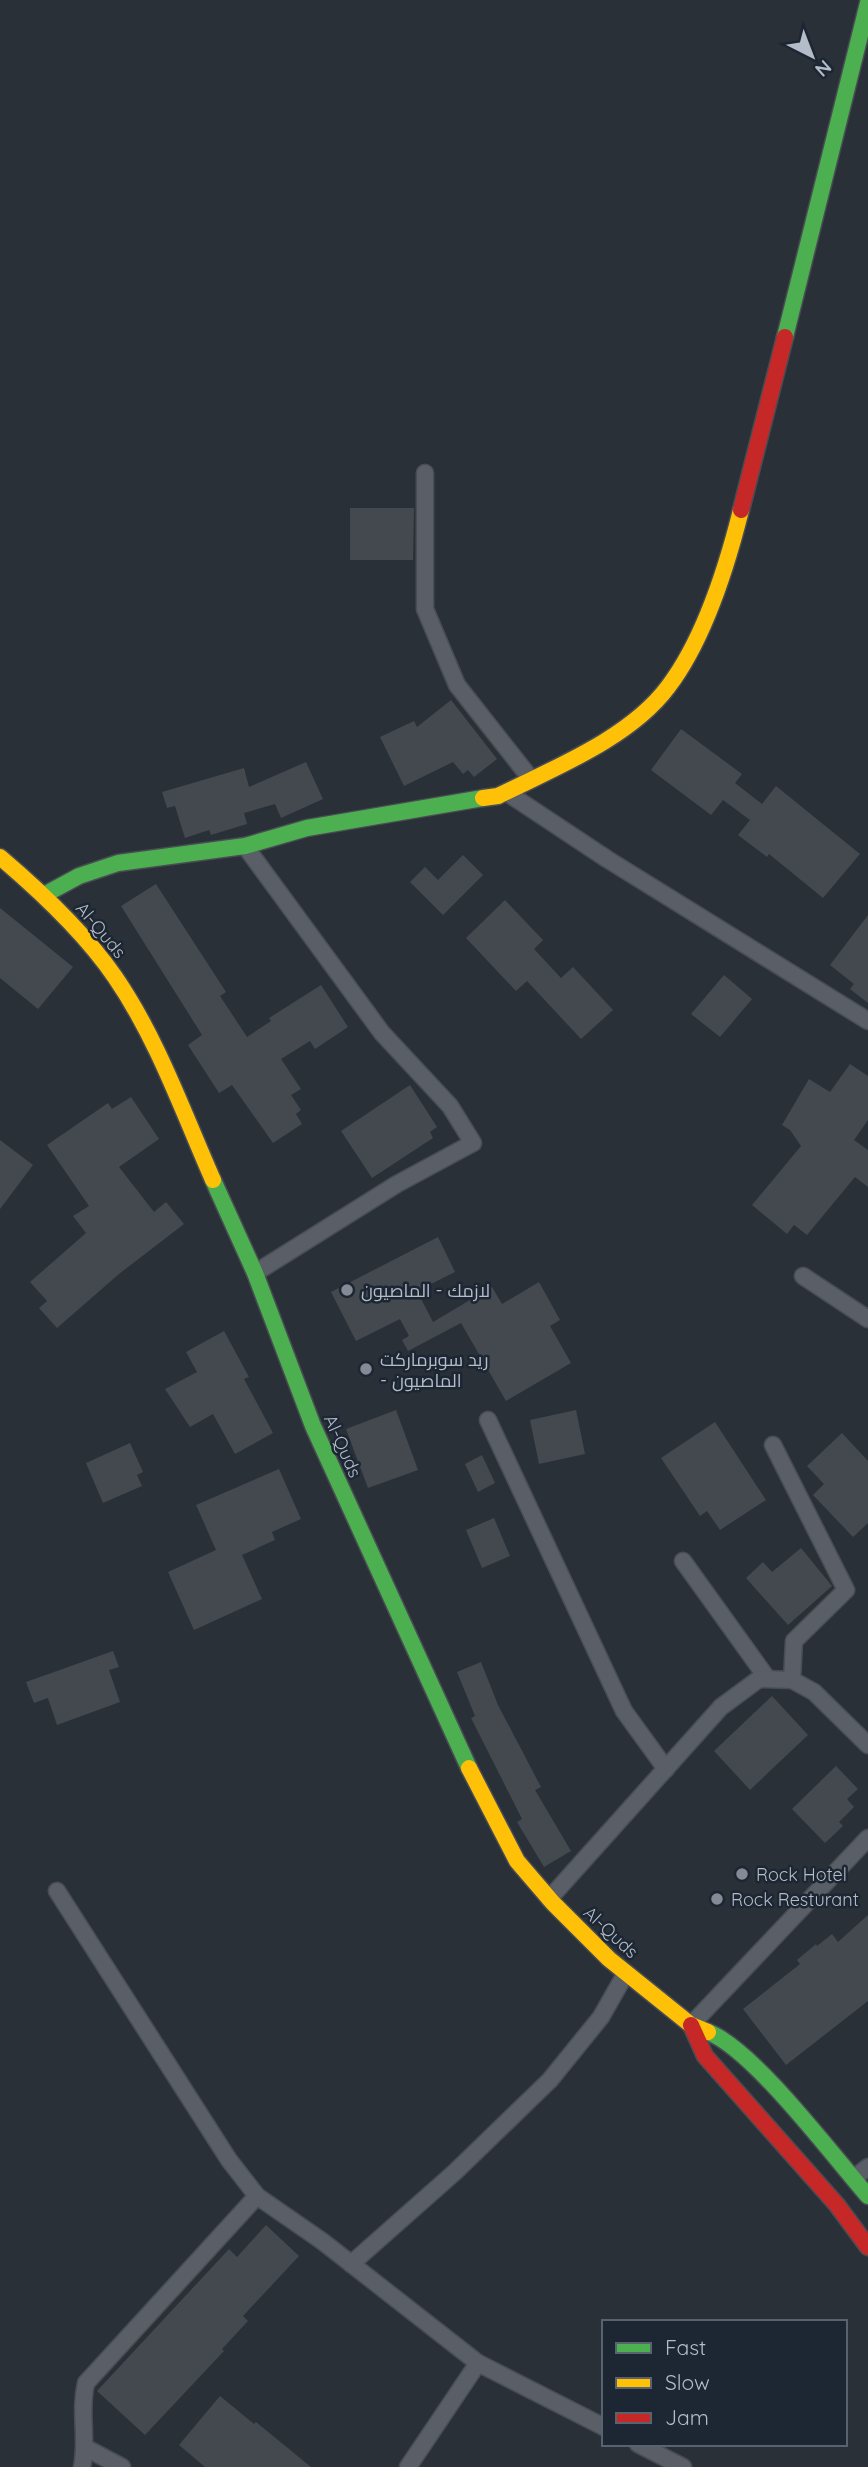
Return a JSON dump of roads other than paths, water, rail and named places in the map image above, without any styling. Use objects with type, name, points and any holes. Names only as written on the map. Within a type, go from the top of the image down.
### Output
[{"type":"street","points":[[44,895],[79,876],[118,863],[245,846],[307,828],[498,796],[583,754],[625,727],[667,689],[697,643],[739,519],[868,3]]},
{"type":"street","points":[[425,473],[425,608],[457,685],[531,779]]},
{"type":"street","points":[[506,792],[607,859],[868,1021]]},
{"type":"street","points":[[245,846],[382,1033],[450,1106],[473,1143],[397,1184],[255,1273]]},
{"type":"street","name":"Al-Quds","points":[[0,857],[44,895],[115,976],[155,1049],[255,1273],[313,1426],[489,1812],[517,1861],[549,1899],[626,1973],[691,2025],[722,2037],[777,2090],[868,2196]]},
{"type":"street","points":[[803,1276],[868,1319]]},
{"type":"street","points":[[488,1420],[624,1712],[666,1769]]},
{"type":"street","points":[[773,1445],[846,1590],[794,1641],[792,1680]]},
{"type":"street","points":[[683,1561],[767,1678]]},
{"type":"street","points":[[549,1899],[721,1707],[746,1686],[767,1678],[792,1680],[814,1692],[868,1745]]},
{"type":"street","points":[[691,2025],[868,1838]]},
{"type":"street","points":[[57,1891],[229,2160],[257,2196],[351,2263],[478,2363],[602,2426]]},
{"type":"street","points":[[351,2263],[455,2172],[550,2080],[601,2017],[626,1973]]},
{"type":"street","name":"Al-Quds","points":[[691,2025],[705,2056],[837,2205],[868,2247]]},
{"type":"street","points":[[854,2178],[868,2167]]},
{"type":"street","points":[[82,2467],[86,2448],[81,2420],[86,2383],[257,2196]]},
{"type":"street","points":[[408,2467],[478,2363]]},
{"type":"street","points":[[642,2446],[683,2467]]},
{"type":"street","points":[[86,2448],[121,2467]]},
{"type":"place","name":"لازمك - الماصيون","points":[[347,1290]]},
{"type":"place","name":"ريد سوبرماركت - الماصيون","points":[[366,1369]]},
{"type":"place","name":"Rock Hotel","points":[[742,1874]]},
{"type":"place","name":"Rock Resturant","points":[[717,1899]]}]
